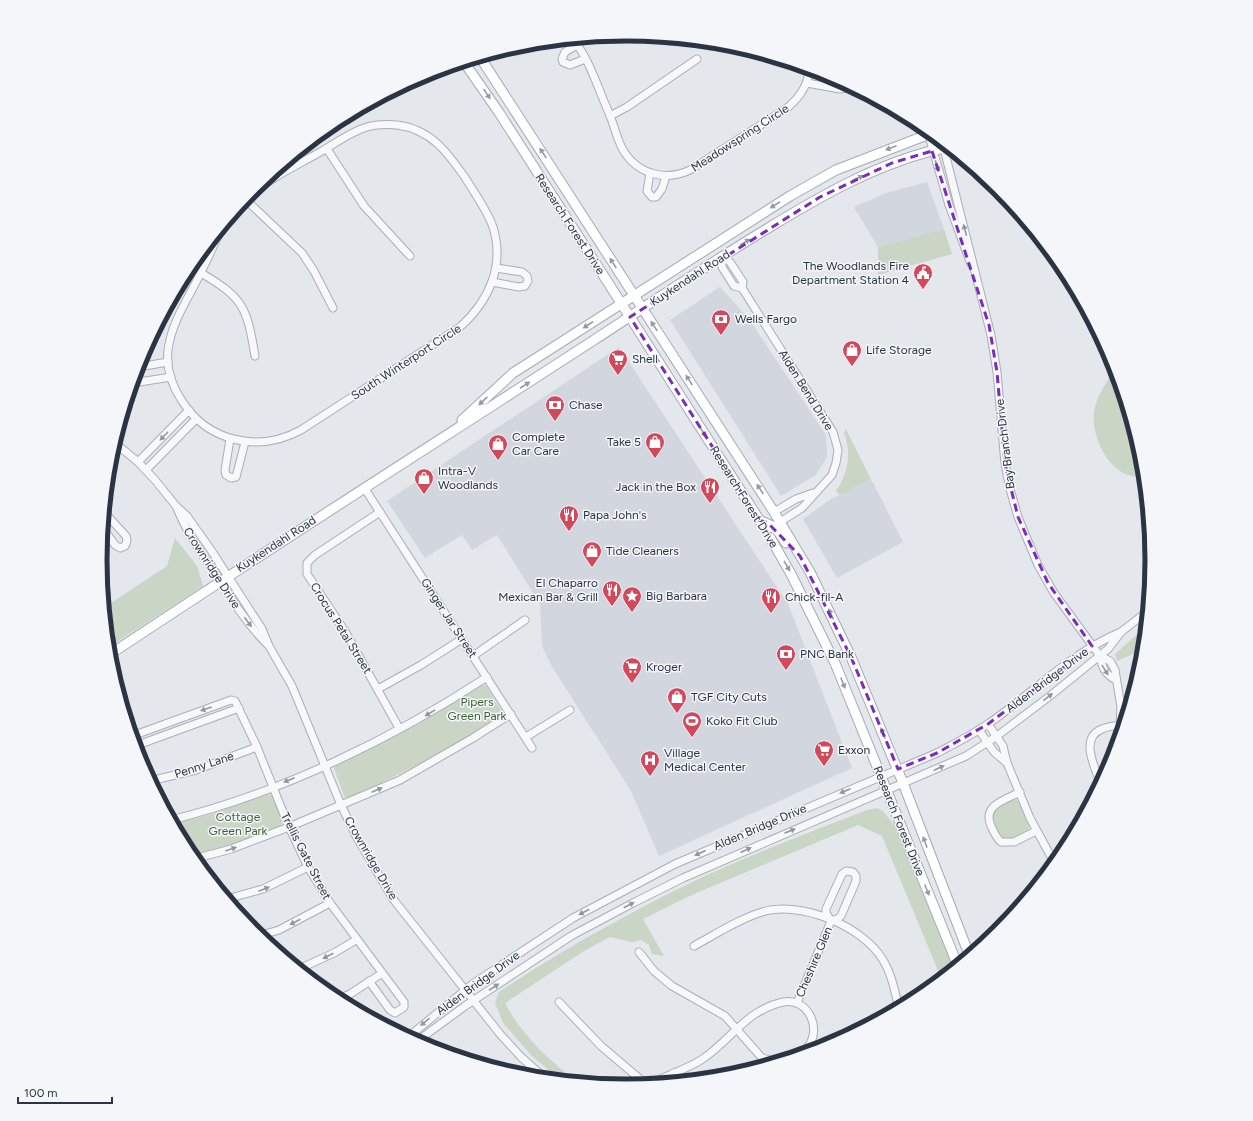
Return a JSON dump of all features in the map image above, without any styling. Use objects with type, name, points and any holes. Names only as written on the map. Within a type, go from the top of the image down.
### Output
[{"type":"main road","name":"Research Forest Drive","points":[[483,62],[774,512],[828,607],[844,640],[904,783],[968,952]]},
{"type":"main road","name":"Research Forest Drive","points":[[467,67],[500,114],[740,489],[791,574],[835,663],[956,962]]},
{"type":"main road","name":"Kuykendahl Road","points":[[445,436],[512,373],[790,196],[836,170],[923,134]]},
{"type":"main road","name":"Kuykendahl Road","points":[[115,651],[228,575],[365,489],[643,309],[722,256],[820,196],[892,163],[932,151],[941,147]]},
{"type":"main road","points":[[740,489],[750,496],[768,518],[780,522]]},
{"type":"main road","points":[[759,520],[775,527],[792,550],[800,556]]},
{"type":"street","points":[[573,44],[565,52],[562,59],[563,62],[570,65],[585,59]]},
{"type":"street","points":[[576,44],[585,59],[610,116],[619,141],[627,156],[640,169],[649,173],[647,191],[652,197],[656,197],[660,194],[666,176]]},
{"type":"street","points":[[610,116],[627,107],[697,59]]},
{"type":"street","name":"Meadowspring Circle","points":[[649,173],[666,176],[685,173],[692,169],[780,113],[793,103],[807,83],[809,75]]},
{"type":"street","points":[[807,83],[840,88]]},
{"type":"street","name":"South Winterport Circle","points":[[215,242],[201,273],[176,318],[168,350],[168,362],[171,377],[179,396],[196,419],[212,431],[230,439],[245,442],[272,441],[291,436],[301,430],[460,327],[478,308],[492,282],[496,268],[497,246],[490,219],[454,161],[434,140],[412,128],[380,124],[357,131],[272,181]]},
{"type":"street","name":"Bay Branch Drive","points":[[930,139],[932,151],[958,233],[978,281]]},
{"type":"street","points":[[327,149],[364,206],[377,222],[410,256]]},
{"type":"street","name":"Bay Branch Drive","points":[[945,150],[991,335],[997,372],[1005,464],[1018,517],[1028,544],[1063,607],[1100,656],[1102,668],[1108,676],[1116,680],[1120,694],[1121,716]]},
{"type":"street","points":[[250,203],[302,253],[314,271],[332,308]]},
{"type":"street","name":"Alden Bend Drive","points":[[722,256],[730,262],[740,277],[743,282],[742,288],[833,432],[837,443],[836,462],[832,475],[814,493],[802,508],[780,522]]},
{"type":"street","points":[[492,282],[519,287],[525,286],[528,281],[528,276],[522,272],[496,268]]},
{"type":"street","points":[[201,273],[229,290],[241,304],[249,322],[255,356]]},
{"type":"street","points":[[145,367],[168,362]]},
{"type":"street","points":[[140,382],[171,377]]},
{"type":"street","points":[[138,462],[189,410]]},
{"type":"street","points":[[146,470],[196,419]]},
{"type":"street","points":[[230,439],[225,470],[226,475],[231,478],[236,477],[239,472],[245,442]]},
{"type":"street","name":"Crownridge Drive","points":[[120,447],[146,470],[176,506],[187,516],[228,575],[262,629],[269,646],[292,686],[341,805],[367,857],[393,899],[511,1046],[539,1072]]},
{"type":"street","name":"Ginger Jar Street","points":[[365,489],[532,748]]},
{"type":"street","name":"Alden Bend Drive","points":[[774,512],[796,499],[814,493]]},
{"type":"street","name":"Crownridge Drive","points":[[176,506],[182,521],[220,581],[256,633],[269,646]]},
{"type":"street","name":"Crocus Petal Street","points":[[380,512],[315,555],[307,562],[307,574],[346,633],[399,728]]},
{"type":"street","points":[[108,535],[115,545],[120,548],[125,546],[127,541],[126,536],[109,517]]},
{"type":"street","name":"Alden Bridge Drive","points":[[413,1033],[465,990],[564,923],[640,882],[689,858],[937,753],[988,724],[1092,646],[1121,632],[1143,615]]},
{"type":"street","points":[[473,656],[525,620]]},
{"type":"street","name":"Alden Bridge Drive","points":[[422,1037],[571,936],[633,903],[680,879],[966,756],[997,736],[1100,656],[1108,649],[1121,632]]},
{"type":"street","points":[[378,689],[421,665],[462,639]]},
{"type":"street","points":[[176,819],[210,811],[325,765],[420,719],[486,677]]},
{"type":"street","points":[[138,734],[231,700],[235,701],[239,708],[141,744]]},
{"type":"street","name":"Trellis Gate Street","points":[[239,708],[257,747],[289,827],[308,867],[330,903],[356,940],[404,1002],[404,1008],[395,1013],[390,1010],[369,981]]},
{"type":"street","points":[[526,737],[570,710]]},
{"type":"street","points":[[201,857],[231,849],[289,827],[400,780],[473,738],[511,714]]},
{"type":"street","points":[[988,724],[1004,746],[1007,763],[1036,831],[1052,858]]},
{"type":"street","points":[[1098,776],[1089,749],[1089,742],[1094,734],[1100,729],[1118,727]]},
{"type":"street","points":[[979,730],[994,752],[1007,763]]},
{"type":"street","name":"Penny Lane","points":[[156,780],[196,770],[257,747]]},
{"type":"street","points":[[1020,792],[994,805],[988,814],[988,820],[997,838],[1001,842],[1014,842],[1036,831]]},
{"type":"street","points":[[232,898],[263,889],[308,867]]},
{"type":"street","points":[[851,870],[856,876],[856,881],[841,916],[831,921],[826,913],[826,909],[842,874],[851,870]]},
{"type":"street","points":[[265,934],[284,927],[330,903]]},
{"type":"street","points":[[694,946],[763,911],[790,909],[816,914],[856,932],[876,949],[888,970],[897,1003]]},
{"type":"street","name":"Cheshire Glen","points":[[797,1003],[831,921]]},
{"type":"street","points":[[303,967],[334,953],[356,940]]},
{"type":"street","points":[[640,952],[662,978],[672,986],[714,1008],[725,1016],[762,1058],[768,1060]]},
{"type":"street","points":[[347,997],[381,974]]},
{"type":"street","points":[[344,996],[350,994]]},
{"type":"street","points":[[559,1002],[601,1046],[641,1080]]},
{"type":"street","points":[[661,1079],[709,1054],[736,1028],[756,1013],[782,1002],[797,1003],[808,1012],[812,1020],[813,1036],[809,1046]]},
{"type":"street","points":[[673,1073],[675,1078]]},
{"type":"highlighted area","points":[[932,151],[989,325],[997,372],[1005,464],[1018,517],[1048,583],[1092,646],[988,724],[937,753],[898,769],[851,657],[810,572],[800,556],[768,523],[759,520],[630,317],[820,197],[892,163]]},
{"type":"shaded area","points":[[927,182],[944,229],[878,247],[854,207],[886,193]]},
{"type":"shaded area","points":[[720,287],[749,319],[826,435],[827,457],[816,475],[781,496],[670,320]]},
{"type":"shaded area","points":[[619,347],[788,604],[852,768],[659,856],[631,791],[551,665],[542,646],[540,604],[497,535],[472,550],[462,535],[425,558],[387,501]]},
{"type":"shaded area","points":[[871,479],[903,542],[837,578],[803,519],[831,499]]},
{"type":"green space","points":[[944,229],[952,254],[878,275],[878,247]]},
{"type":"green space","points":[[1112,377],[1128,426],[1139,476],[1123,473],[1114,466],[1106,457],[1096,435],[1094,412],[1098,399],[1109,378]]},
{"type":"green space","points":[[846,429],[871,479],[840,495],[836,491],[843,478],[848,463],[848,448],[844,433]]},
{"type":"green space","points":[[175,538],[197,566],[203,586],[114,644],[109,604],[167,566]]},
{"type":"green space","points":[[1142,631],[1138,652],[1117,661],[1115,654]]},
{"type":"green space","name":"Pipers Green Park","points":[[481,685],[486,686],[502,712],[500,717],[438,755],[348,799],[344,796],[334,768],[337,764],[417,725]]},
{"type":"green space","name":"Cottage Green Park","points":[[266,794],[273,796],[283,821],[279,829],[239,844],[199,855],[179,823],[212,814]]},
{"type":"green space","points":[[1013,799],[1017,800],[1026,811],[1029,830],[1012,840],[1003,840],[994,826],[993,816],[996,809]]},
{"type":"green space","points":[[878,808],[883,811],[895,826],[952,965],[940,975],[882,836],[858,825],[687,897],[643,919],[664,956],[652,954],[649,945],[641,940],[632,942],[610,937],[584,951],[505,1003],[519,1026],[536,1046],[571,1077],[555,1075],[533,1057],[503,1023],[495,1003],[499,992],[600,930],[652,902],[725,867],[867,810]]},
{"type":"place","name":"The Woodlands Fire Department Station 4","points":[[923,290]]},
{"type":"place","name":"Wells Fargo","points":[[721,336]]},
{"type":"place","name":"Life Storage","points":[[852,367]]},
{"type":"place","name":"Shell","points":[[618,376]]},
{"type":"place","name":"Chase","points":[[555,422]]},
{"type":"place","name":"Take 5","points":[[655,459]]},
{"type":"place","name":"Complete Car Care","points":[[498,461]]},
{"type":"place","name":"Intra-V Woodlands","points":[[424,495]]},
{"type":"place","name":"Jack in the Box","points":[[710,504]]},
{"type":"place","name":"Papa John's","points":[[569,532]]},
{"type":"place","name":"Tide Cleaners","points":[[592,568]]},
{"type":"place","name":"El Chaparro Mexican Bar & Grill","points":[[612,607]]},
{"type":"place","name":"Big Barbara","points":[[632,613]]},
{"type":"place","name":"Chick-fil-A","points":[[771,614]]},
{"type":"place","name":"PNC Bank","points":[[786,671]]},
{"type":"place","name":"Kroger","points":[[632,684]]},
{"type":"place","name":"TGF City Cuts","points":[[677,714]]},
{"type":"place","name":"Koko Fit Club","points":[[692,738]]},
{"type":"place","name":"Exxon","points":[[824,767]]},
{"type":"place","name":"Village Medical Center","points":[[650,777]]}]
